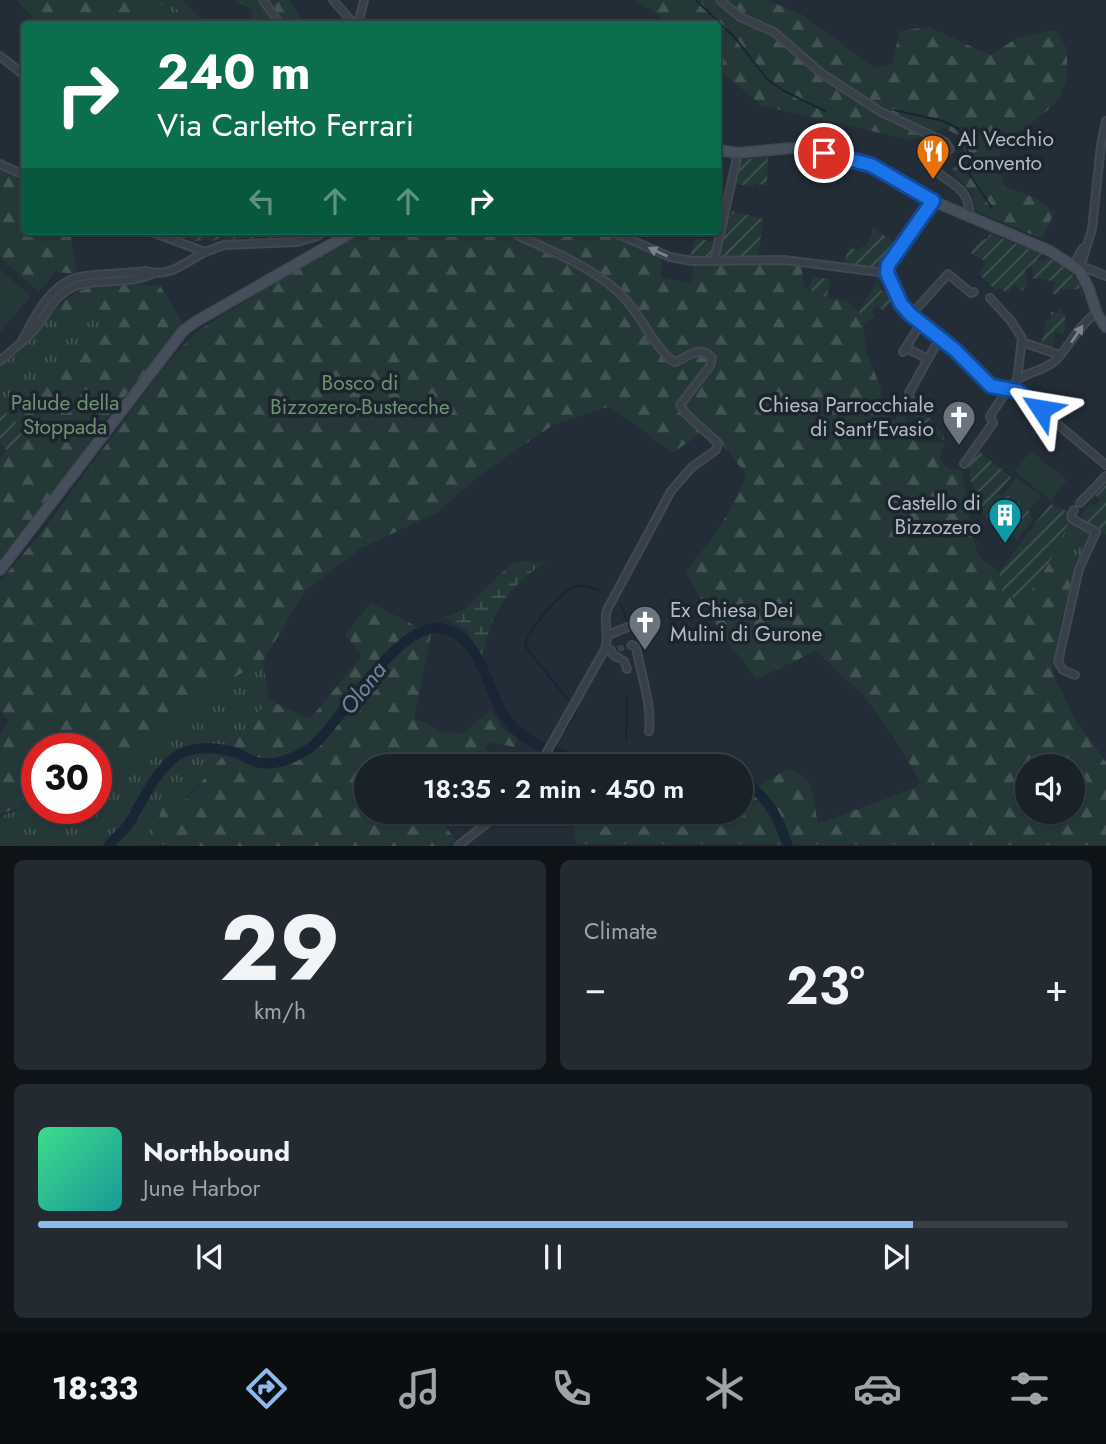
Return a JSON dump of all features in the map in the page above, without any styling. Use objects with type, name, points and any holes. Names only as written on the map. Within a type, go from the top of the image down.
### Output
[{"type":"main road","points":[[721,150],[738,153],[791,148],[852,159],[888,173],[933,201],[1050,251],[1077,269],[1089,289],[1096,313],[1106,327]]},
{"type":"main road","points":[[0,570],[183,331],[347,235]]},
{"type":"street","points":[[263,0],[278,21]]},
{"type":"street","points":[[333,0],[353,21]]},
{"type":"street","points":[[357,21],[364,0]]},
{"type":"street","points":[[720,0],[740,17],[774,32],[821,73],[881,112],[945,142],[950,149],[932,162],[932,167],[962,190],[970,218]]},
{"type":"street","points":[[0,56],[21,73]]},
{"type":"street","points":[[1106,121],[1089,238],[1077,269],[1086,268],[1106,276]]},
{"type":"street","points":[[721,230],[738,153]]},
{"type":"street","points":[[0,164],[21,174]]},
{"type":"street","points":[[933,201],[890,259],[887,273],[901,304],[962,356],[991,386],[1018,391],[1106,465]]},
{"type":"street","points":[[1096,202],[1106,206]]},
{"type":"street","points":[[160,235],[205,252]]},
{"type":"street","points":[[0,361],[33,331],[65,291],[90,283],[147,277],[179,268],[205,252],[224,245],[297,242],[319,235]]},
{"type":"street","points":[[517,235],[580,266],[623,296],[634,309],[640,323],[671,360],[675,362],[700,350],[708,352],[712,358],[710,366],[680,405],[685,414],[715,439],[718,447],[692,467],[671,491],[607,610],[605,622],[608,635],[615,654],[627,669]]},
{"type":"street","points":[[620,235],[670,257],[692,261],[784,260],[887,273]]},
{"type":"street","points":[[714,261],[720,235]]},
{"type":"street","points":[[911,315],[948,274],[971,293],[974,292]]},
{"type":"street","points":[[990,298],[1019,332],[1022,342],[1017,380]]},
{"type":"street","points":[[964,464],[993,423],[990,416],[1017,380],[1042,370],[1060,355],[1071,344],[1088,318],[1096,313]]},
{"type":"street","points":[[921,323],[905,350],[928,359]]},
{"type":"street","points":[[909,398],[908,394],[940,338]]},
{"type":"street","points":[[1022,342],[1060,355]]},
{"type":"street","points":[[1080,503],[1106,476]]},
{"type":"street","points":[[1074,510],[1072,519],[1096,532],[1079,569],[1058,662],[1063,670],[1075,675]]},
{"type":"street","points":[[608,635],[645,620],[648,622]]},
{"type":"street","points":[[632,645],[636,647],[640,674],[650,708],[649,731]]},
{"type":"street","points":[[545,754],[599,659],[615,654]]},
{"type":"street","points":[[458,845],[485,824]]},
{"type":"green space","points":[[16,0],[165,0],[149,21],[36,21]]},
{"type":"green space","points":[[167,0],[190,21],[149,21]]},
{"type":"green space","points":[[167,0],[183,0],[203,21],[190,21]]},
{"type":"green space","points":[[234,0],[289,0],[302,21],[251,21],[252,10]]},
{"type":"green space","points":[[634,0],[767,0],[801,14],[875,68],[893,64],[899,31],[929,27],[990,55],[1019,37],[1055,30],[1067,49],[1067,77],[1060,98],[1001,146],[997,164],[1005,187],[1036,198],[1054,213],[1042,239],[976,211],[972,193],[951,171],[963,160],[960,136],[944,128],[911,140],[762,106],[721,72],[721,21],[665,21]]},
{"type":"green space","points":[[768,157],[767,185],[755,184],[754,187],[736,184],[740,160]]},
{"type":"green space","points":[[0,165],[21,176],[21,235],[71,235],[77,274],[56,272],[38,292],[0,256]]},
{"type":"green space","points":[[732,211],[763,219],[758,258],[717,256],[725,233],[723,231],[727,216],[731,216]]},
{"type":"green space","points":[[874,228],[898,246],[881,268],[843,265],[849,247],[858,250],[868,242]]},
{"type":"green space","points":[[990,234],[1042,254],[1037,259],[1043,262],[1046,257],[1059,264],[1074,277],[1084,296],[1081,296],[1079,289],[1060,290],[1059,295],[1053,294],[1054,281],[1032,278],[1031,265],[1025,270],[1027,284],[1022,291],[1015,285],[1008,293],[999,288],[996,291],[979,274],[986,262],[971,253],[981,239],[987,239]]},
{"type":"green space","points":[[174,235],[292,235],[291,238],[194,241]]},
{"type":"green space","name":"Bosco di Bizzozero-Bustecche","points":[[357,235],[613,235],[661,258],[661,278],[690,283],[695,264],[801,263],[804,286],[818,296],[848,301],[863,316],[866,350],[881,389],[882,413],[894,420],[902,409],[914,442],[945,443],[940,458],[944,465],[962,470],[971,532],[979,556],[999,572],[1003,595],[1037,583],[1057,550],[1078,567],[1060,623],[1052,672],[1075,720],[1106,762],[1106,845],[576,844],[574,824],[753,824],[753,789],[788,769],[797,772],[809,783],[818,824],[914,788],[920,782],[898,743],[863,695],[816,651],[756,679],[713,621],[686,572],[728,513],[746,474],[723,445],[708,429],[672,453],[607,407],[553,425],[477,477],[437,513],[361,548],[305,591],[263,661],[212,690],[123,767],[112,771],[112,733],[21,733],[21,807],[0,814],[0,735],[8,721],[0,710],[0,581],[38,537],[161,371],[196,332],[338,243]]},
{"type":"green space","points":[[696,238],[716,242],[711,258],[690,257]]},
{"type":"green space","points":[[0,269],[31,296],[0,332]]},
{"type":"green space","points":[[880,275],[878,284],[882,291],[892,290],[896,296],[884,311],[876,305],[871,313],[874,315],[864,324],[859,311]]},
{"type":"green space","points":[[813,277],[831,279],[827,297],[818,296],[809,288]]},
{"type":"green space","name":"Palude della Stoppada","points":[[128,284],[160,286],[184,325],[104,421],[31,524],[0,558],[0,458],[25,432],[26,419],[23,410],[30,399],[58,373],[86,340],[98,332],[109,334],[111,327],[104,320],[79,309],[58,318],[53,313],[70,297],[86,288]]},
{"type":"green space","points":[[1060,306],[1066,320],[1064,335],[1055,332],[1052,349],[1041,345],[1046,320],[1050,320],[1051,312],[1059,313]]},
{"type":"green space","points":[[79,309],[104,320],[111,326],[109,334],[86,340],[58,373],[30,399],[26,433],[0,406],[0,365],[27,343],[53,313],[58,317]]},
{"type":"green space","points":[[909,398],[918,404],[915,409],[931,419],[935,427],[944,434],[944,440],[904,406]]},
{"type":"green space","points":[[0,406],[26,433],[7,451],[0,443]]},
{"type":"green space","points":[[976,449],[1011,477],[998,494],[1001,496],[1005,492],[1032,513],[1030,516],[1033,519],[1017,539],[983,515],[969,474],[968,461]]},
{"type":"green space","points":[[1031,451],[1067,480],[1051,501],[1014,471]]},
{"type":"green space","points":[[1016,477],[1041,496],[1029,511],[1005,492]]},
{"type":"green space","points":[[1106,482],[1106,535],[1082,522],[1085,517],[1082,514],[1091,503],[1095,506],[1100,500],[1095,495]]},
{"type":"green space","points":[[1050,504],[1071,515],[1057,549],[1024,600],[1003,595],[999,572]]},
{"type":"green space","points":[[1069,520],[1094,533],[1078,567],[1057,550]]},
{"type":"green space","points":[[521,561],[546,562],[521,581],[503,602],[491,626],[482,656],[467,631],[445,617],[463,610],[511,564]]},
{"type":"green space","points":[[371,603],[431,634],[414,720],[440,731],[464,734],[490,710],[502,728],[518,740],[514,747],[491,742],[485,749],[491,754],[354,754],[354,824],[444,824],[455,840],[447,846],[169,846],[151,840],[163,806],[187,799],[269,700],[310,719],[362,656],[345,634]]},
{"type":"green space","points":[[263,661],[269,700],[151,840],[169,845],[0,846],[0,817],[21,808],[21,824],[112,824],[112,771],[123,767],[212,690]]},
{"type":"waterway","points":[[696,0],[718,21]]},
{"type":"waterway","points":[[721,24],[737,40],[766,78],[784,91],[825,111]]},
{"type":"waterway","points":[[894,110],[943,121],[959,129],[967,145],[970,175],[992,208]]},
{"type":"waterway","points":[[569,701],[525,646],[539,621],[562,595],[577,586],[599,590]]},
{"type":"waterway","points":[[621,605],[628,624]]},
{"type":"waterway","name":"Olona","points":[[108,846],[128,825],[155,779],[175,757],[189,750],[205,748],[230,751],[261,763],[275,763],[297,756],[315,744],[327,731],[392,653],[410,638],[428,629],[445,629],[470,646],[506,718],[526,738],[560,754]]},
{"type":"waterway","points":[[626,741],[627,695]]},
{"type":"waterway","points":[[565,730],[576,714],[575,709]]},
{"type":"waterway","points":[[553,750],[558,742]]},
{"type":"waterway","name":"Olona","points":[[753,788],[770,807],[788,846]]},
{"type":"tunnel","points":[[618,649],[632,645]]},
{"type":"place","name":"Al Vecchio Convento","points":[[933,181]]},
{"type":"place","name":"Chiesa Parrocchiale di Sant'Evasio","points":[[959,447]]},
{"type":"place","name":"Castello di Bizzozero","points":[[1005,545]]},
{"type":"place","name":"Ex Chiesa Dei Mulini di Gurone","points":[[645,652]]},
{"type":"route","points":[[824,153],[871,165],[933,201],[888,265],[887,273],[901,304],[955,350],[991,386],[1018,391],[1041,409]]}]
